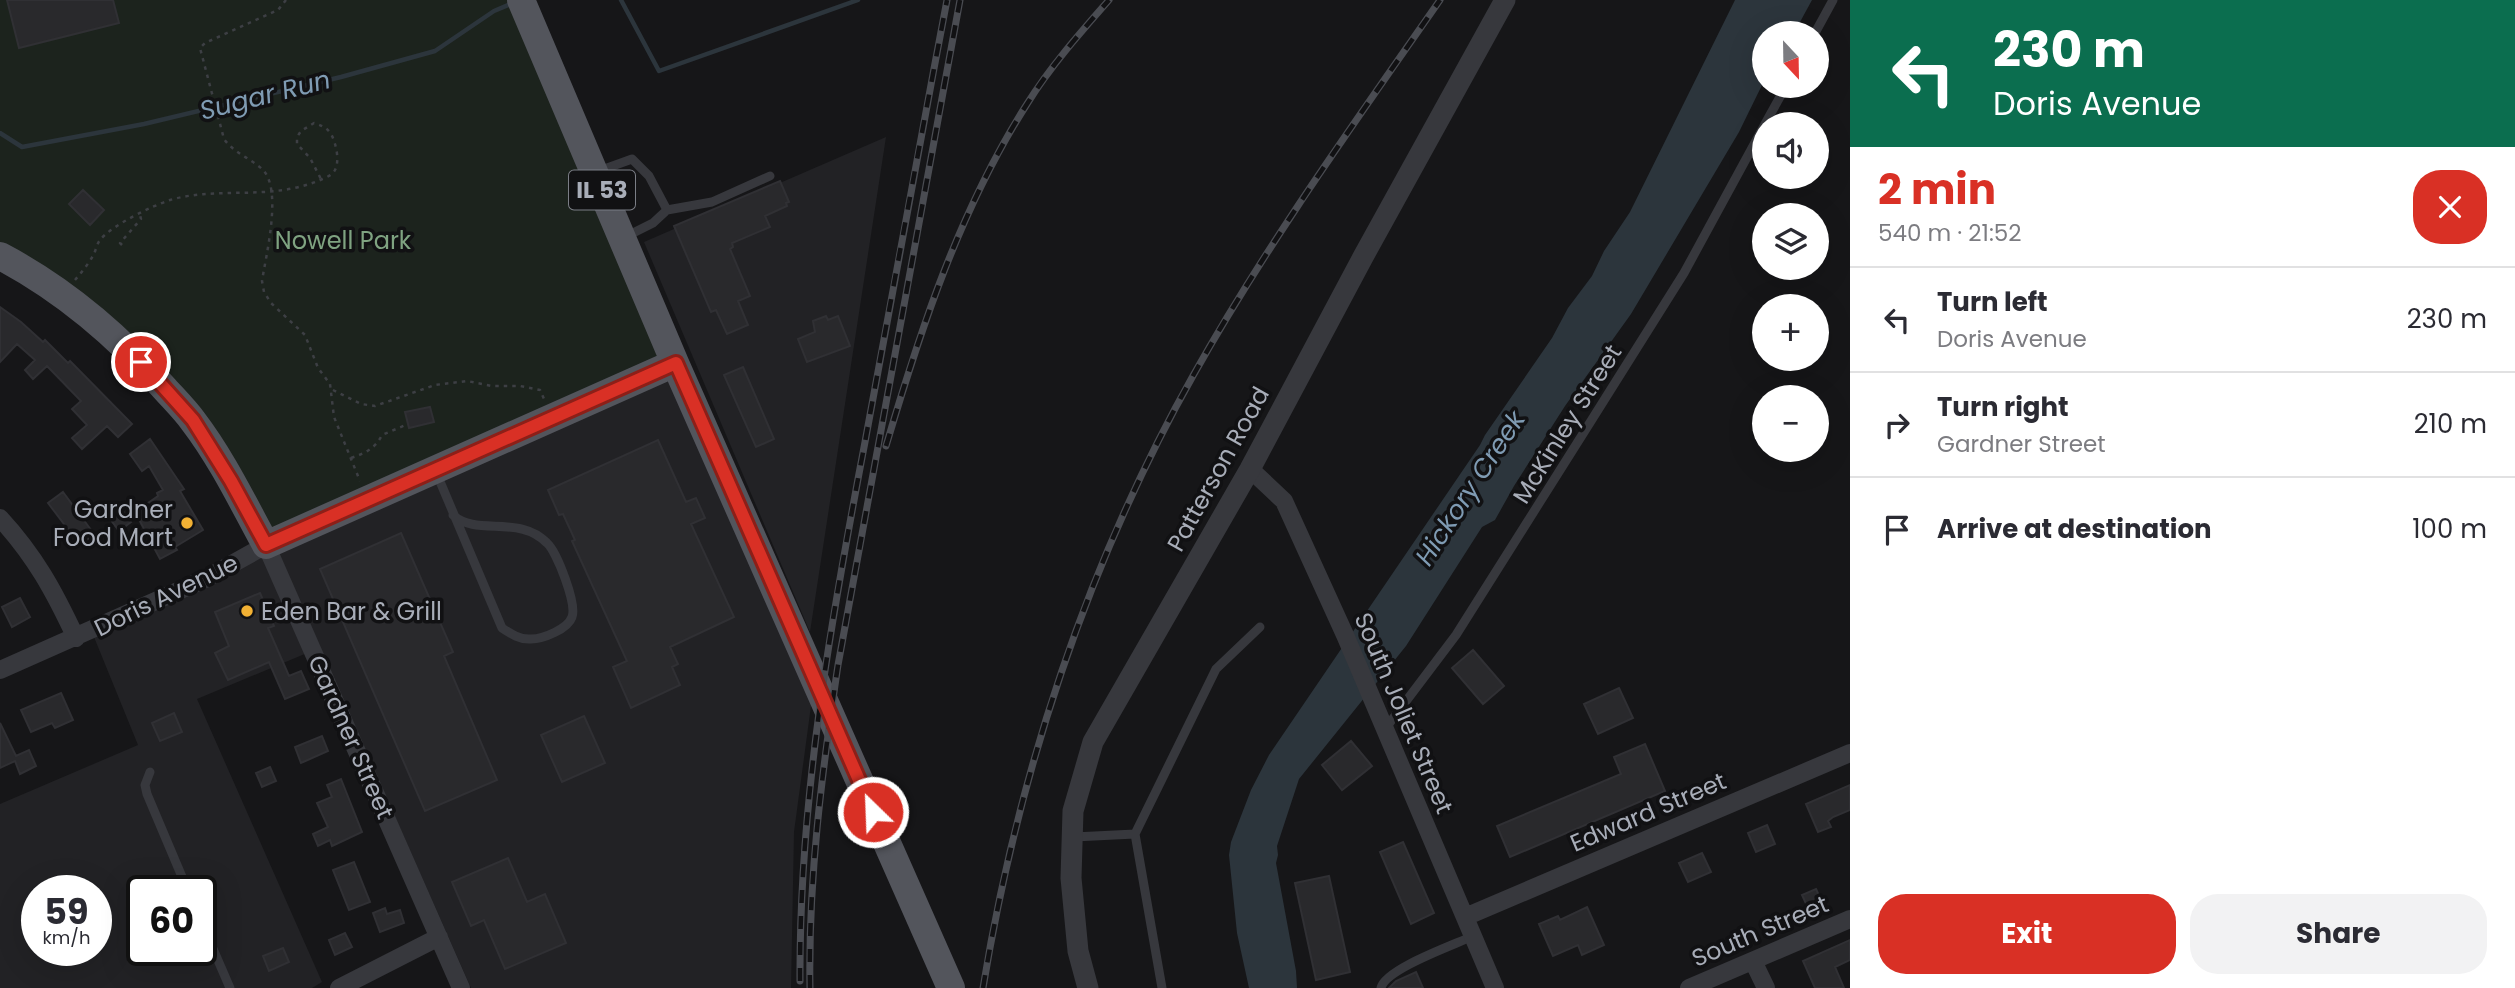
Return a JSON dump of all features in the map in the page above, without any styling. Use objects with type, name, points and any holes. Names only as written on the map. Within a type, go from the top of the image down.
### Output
[{"type":"main road","name":"IL 53","points":[[524,8],[676,363]]},
{"type":"main road","name":"Gardner Street","points":[[0,256],[79,307],[141,362],[193,420],[266,545]]},
{"type":"main road","name":"Doris Avenue","points":[[266,545],[676,363]]},
{"type":"main road","points":[[676,363],[951,988]]},
{"type":"street","name":"Patterson Road","points":[[1088,988],[1077,950],[1071,878],[1073,811],[1093,742],[1250,469],[1505,0]]},
{"type":"street","name":"South Joliet Street","points":[[1250,469],[1284,501],[1345,635],[1495,988]]},
{"type":"street","points":[[0,518],[19,539],[52,586],[76,638]]},
{"type":"street","name":"Doris Avenue","points":[[0,670],[205,579],[266,545]]},
{"type":"street","name":"Gardner Street","points":[[266,545],[461,988]]},
{"type":"street","name":"Edward Street","points":[[1465,917],[1850,753]]},
{"type":"street","name":"South Street","points":[[1689,988],[1850,919]]},
{"type":"street","points":[[339,988],[439,937]]},
{"type":"street","points":[[1754,961],[1766,988]]},
{"type":"lane","points":[[1822,21],[1833,0]]},
{"type":"lane","name":"McKinley Street","points":[[1384,730],[1456,635],[1599,410],[1684,273],[1752,149]]},
{"type":"lane","points":[[594,172],[632,159],[649,176],[667,210]]},
{"type":"lane","points":[[622,238],[653,223],[667,210],[712,202],[770,176]]},
{"type":"lane","points":[[435,470],[453,514],[502,628],[513,636],[533,640],[563,628],[572,618],[573,600],[549,545],[534,532],[512,526],[468,524],[460,522],[453,514]]},
{"type":"lane","points":[[1162,988],[1135,834],[1216,669],[1260,627]]},
{"type":"lane","points":[[150,772],[145,785],[146,794],[181,875]]},
{"type":"lane","points":[[1072,837],[1135,834]]},
{"type":"lane","points":[[1381,988],[1382,982],[1397,970],[1473,936]]},
{"type":"lane","points":[[217,958],[230,988]]},
{"type":"path","points":[[286,0],[278,10],[200,48],[224,139],[229,146],[268,176],[274,199],[262,281],[264,292],[271,303],[305,334],[318,369],[330,384],[334,417],[365,501]]},
{"type":"path","points":[[62,295],[83,270],[99,241],[112,229],[170,200],[294,190],[331,175],[336,169],[333,136],[327,127],[314,123],[297,137],[298,144],[310,158],[321,179]]},
{"type":"path","points":[[122,245],[120,243],[141,219],[140,215]]},
{"type":"path","points":[[331,389],[361,404],[375,406],[435,385],[467,381],[492,387],[520,386],[540,390],[554,418]]},
{"type":"path","points":[[351,458],[364,454],[377,445],[382,435],[408,425]]},
{"type":"shaded area","points":[[886,137],[810,632],[644,242]]},
{"type":"shaded area","points":[[671,374],[813,691],[794,832],[791,988],[471,988],[277,550]]},
{"type":"shaded area","points":[[263,551],[307,653],[197,699],[322,982],[312,988],[0,988],[0,804],[138,745],[94,637]]},
{"type":"green space","name":"Nowell Park","points":[[0,0],[513,0],[666,360],[256,542],[183,420],[72,309],[0,265]]},
{"type":"water","name":"Hickory Creek","points":[[1735,0],[1812,0],[1801,21],[1752,21],[1752,98],[1756,98],[1739,132],[1631,314],[1565,406],[1495,520],[1482,527],[1406,646],[1299,779],[1277,846],[1276,863],[1297,988],[1249,988],[1237,933],[1229,855],[1231,842],[1251,790],[1269,755],[1552,338],[1568,308],[1592,276],[1604,251],[1630,212]]},
{"type":"building","points":[[7,0],[113,0],[119,23],[19,48]]},
{"type":"building","points":[[780,181],[789,202],[786,203],[787,206],[765,216],[770,227],[732,243],[733,247],[730,249],[750,296],[738,301],[748,325],[727,334],[716,310],[711,312],[674,226]]},
{"type":"building","points":[[83,190],[104,210],[90,225],[69,204]]},
{"type":"building","points":[[0,307],[43,342],[45,340],[68,363],[70,361],[132,424],[118,437],[107,426],[82,449],[72,438],[87,425],[72,409],[81,401],[47,366],[33,379],[25,370],[35,360],[17,344],[0,362]]},
{"type":"building","points":[[826,316],[828,320],[838,316],[850,346],[807,362],[798,339],[815,332],[813,321]]},
{"type":"building","points":[[743,367],[774,439],[756,447],[724,375]]},
{"type":"building","points":[[430,407],[434,422],[409,428],[405,412]]},
{"type":"building","points":[[150,439],[184,489],[180,491],[203,530],[160,559],[135,512],[163,490],[149,466],[142,471],[130,454]]},
{"type":"building","points":[[658,440],[686,502],[696,498],[705,518],[691,524],[734,617],[670,647],[678,664],[672,667],[680,685],[631,708],[613,667],[627,661],[572,541],[575,540],[563,514],[559,515],[548,490]]},
{"type":"building","points":[[63,492],[94,534],[80,545],[48,503]]},
{"type":"building","points":[[120,507],[131,522],[119,531],[108,516]]},
{"type":"building","points":[[401,533],[453,652],[444,656],[497,780],[425,811],[320,569]]},
{"type":"building","points":[[260,593],[274,626],[268,628],[289,676],[301,671],[309,689],[285,699],[269,662],[228,680],[215,653],[229,646],[215,612]]},
{"type":"building","points":[[20,598],[30,617],[12,627],[2,607]]},
{"type":"building","points":[[1473,650],[1504,686],[1483,704],[1452,668]]},
{"type":"building","points":[[1619,688],[1633,718],[1598,734],[1584,704]]},
{"type":"building","points":[[61,693],[73,720],[55,728],[52,723],[31,732],[21,710]]},
{"type":"building","points":[[174,713],[182,732],[160,741],[152,723]]},
{"type":"building","points":[[584,716],[605,763],[562,782],[541,735]]},
{"type":"building","points":[[0,723],[16,756],[29,750],[36,766],[20,774],[15,761],[0,768]]},
{"type":"building","points":[[322,736],[328,751],[301,763],[295,747]]},
{"type":"building","points":[[1351,741],[1372,766],[1342,790],[1322,765]]},
{"type":"building","points":[[1645,744],[1665,791],[1510,857],[1497,826],[1621,774],[1614,757]]},
{"type":"building","points":[[270,767],[276,781],[262,787],[256,773]]},
{"type":"building","points":[[341,779],[362,832],[332,846],[330,840],[318,846],[313,834],[328,827],[317,803],[332,797],[327,785]]},
{"type":"building","points":[[1850,785],[1850,810],[1833,817],[1828,821],[1831,827],[1818,832],[1806,804]]},
{"type":"building","points":[[1767,825],[1775,844],[1756,852],[1748,833]]},
{"type":"building","points":[[1403,842],[1434,913],[1411,924],[1380,852]]},
{"type":"building","points":[[1702,853],[1711,872],[1688,882],[1679,863]]},
{"type":"building","points":[[508,858],[527,902],[545,894],[566,943],[505,969],[484,920],[471,926],[452,882]]},
{"type":"building","points":[[354,862],[370,902],[349,910],[333,870]]},
{"type":"building","points":[[1329,876],[1350,972],[1316,980],[1295,883]]},
{"type":"building","points":[[1816,889],[1822,902],[1808,908],[1802,895]]},
{"type":"building","points":[[1587,907],[1604,945],[1582,955],[1578,945],[1553,956],[1539,924],[1558,916],[1560,920]]},
{"type":"building","points":[[385,908],[387,914],[400,910],[404,923],[380,932],[373,913]]},
{"type":"building","points":[[345,933],[352,947],[335,955],[329,940]]},
{"type":"building","points":[[1850,940],[1850,960],[1835,967],[1844,988],[1815,988],[1803,961]]},
{"type":"building","points":[[283,948],[289,962],[269,971],[263,956]]},
{"type":"building","points":[[1416,972],[1423,988],[1389,988],[1396,981]]},
{"type":"waterway","name":"Sugar Run","points":[[621,0],[659,71],[858,0]]},
{"type":"waterway","name":"Sugar Run","points":[[0,133],[22,147],[144,124],[341,77],[435,51],[494,11],[513,3]]},
{"type":"railway","points":[[800,981],[805,845],[829,643],[947,0]]},
{"type":"railway","points":[[810,988],[811,907],[817,826],[838,665],[960,0]]},
{"type":"railway","points":[[886,446],[928,314],[962,227],[982,185],[1036,90],[1109,0]]},
{"type":"railway","points":[[983,988],[1016,828],[1037,750],[1089,595],[1121,520],[1194,374],[1251,278],[1312,184],[1440,0]]},
{"type":"place","name":"Gardner Food Mart","points":[[187,523]]},
{"type":"place","name":"Eden Bar & Grill","points":[[247,611]]},
{"type":"route","points":[[141,362],[193,420],[266,545],[676,363],[873,812]]}]
